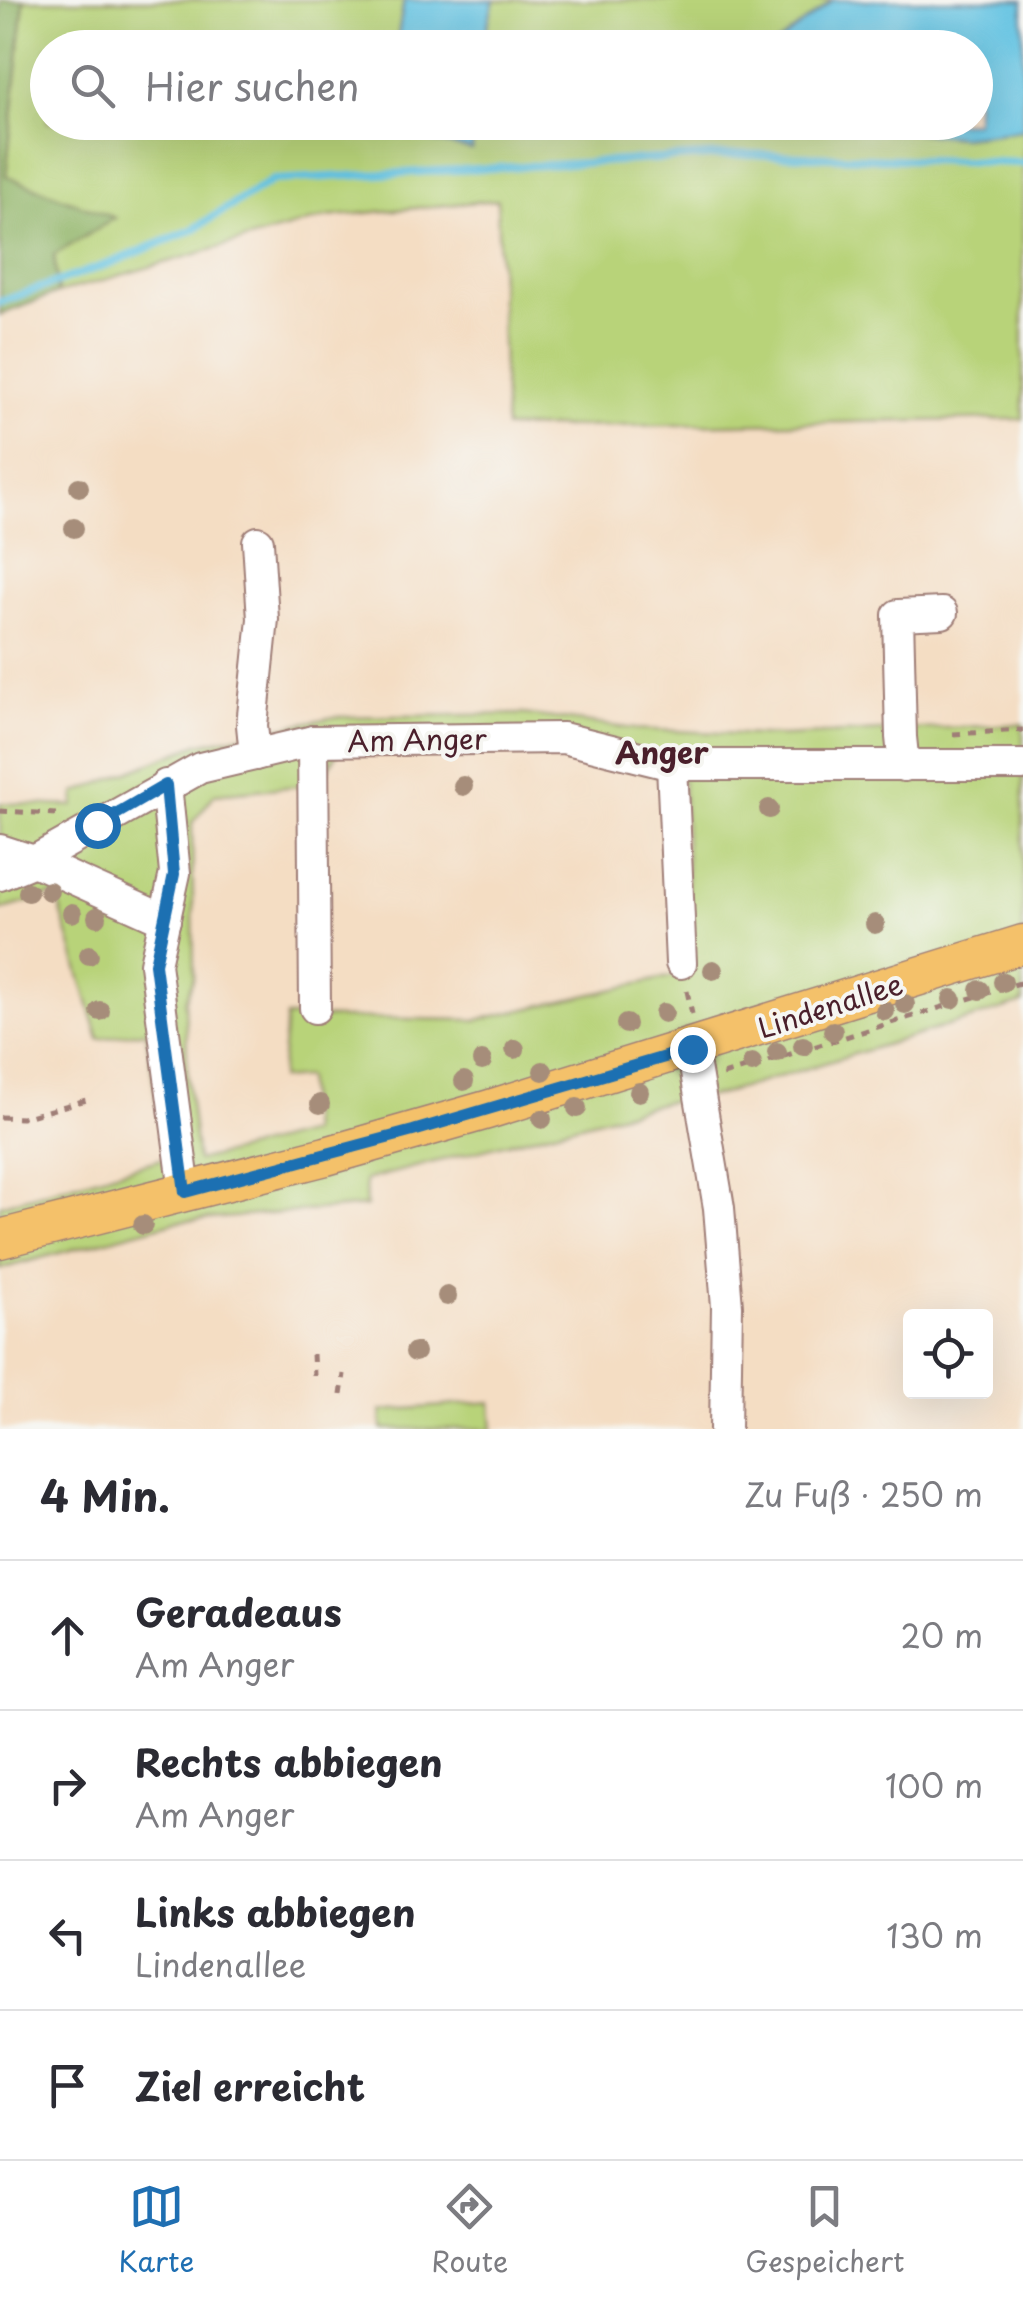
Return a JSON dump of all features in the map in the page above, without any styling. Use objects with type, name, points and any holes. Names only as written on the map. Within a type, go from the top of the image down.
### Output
[{"type":"main road","name":"Lindenallee","points":[[0,1238],[395,1136],[692,1049],[1023,944]]},
{"type":"street","points":[[254,755],[252,725],[262,619],[258,542]]},
{"type":"street","points":[[904,766],[898,615],[942,613]]},
{"type":"street","name":"Am Anger","points":[[0,875],[34,861],[200,768],[313,741],[563,738],[672,765],[1023,766]]},
{"type":"street","points":[[313,741],[316,1008]]},
{"type":"street","points":[[672,765],[681,963]]},
{"type":"street","points":[[166,785],[174,874],[155,964],[185,1192]]},
{"type":"street","points":[[0,850],[34,861],[165,920]]},
{"type":"street","points":[[692,1049],[719,1208],[726,1306],[725,1429]]},
{"type":"path","points":[[0,1117],[22,1118],[90,1100]]},
{"type":"path","points":[[313,1354],[314,1376]]},
{"type":"path","points":[[341,1395],[344,1374]]},
{"type":"green space","points":[[0,0],[24,0],[6,176],[115,218],[54,255],[58,293],[0,315]]},
{"type":"green space","points":[[24,0],[404,0],[399,30],[30,30],[30,140],[431,140],[472,149],[472,140],[993,140],[993,133],[1023,130],[1023,419],[505,428],[497,200],[327,217],[58,293],[54,255],[114,218],[6,176]]},
{"type":"green space","points":[[494,0],[833,0],[795,30],[486,30]]},
{"type":"green space","points":[[523,714],[635,729],[782,736],[1023,724],[1023,1003],[719,1095],[665,1102],[365,1180],[366,1206],[174,1222],[0,1269],[0,1205],[165,1158],[146,1031],[99,1039],[56,894],[0,910],[0,803],[74,806],[75,793],[198,744],[334,717]],"holes":[[[553,748],[683,781],[691,972],[477,1020],[286,1017],[280,1079],[306,1077],[310,1133],[197,1161],[188,1085],[185,1002],[194,976],[192,823],[215,794],[319,784],[339,750]]]},
{"type":"green space","points":[[491,1402],[493,1429],[382,1429],[381,1411]]},
{"type":"water","points":[[404,0],[494,0],[486,30],[399,30]]},
{"type":"water","points":[[833,0],[1023,0],[1023,130],[993,133],[993,30],[795,30]]},
{"type":"water","points":[[426,140],[472,140],[472,150]]},
{"type":"waterway","points":[[0,302],[192,230],[273,180],[745,154],[1023,163]]},
{"type":"district","name":"Anger","points":[[662,751]]},
{"type":"route","points":[[97,825],[166,785],[174,874],[155,964],[185,1192],[326,1156],[692,1049]]}]
